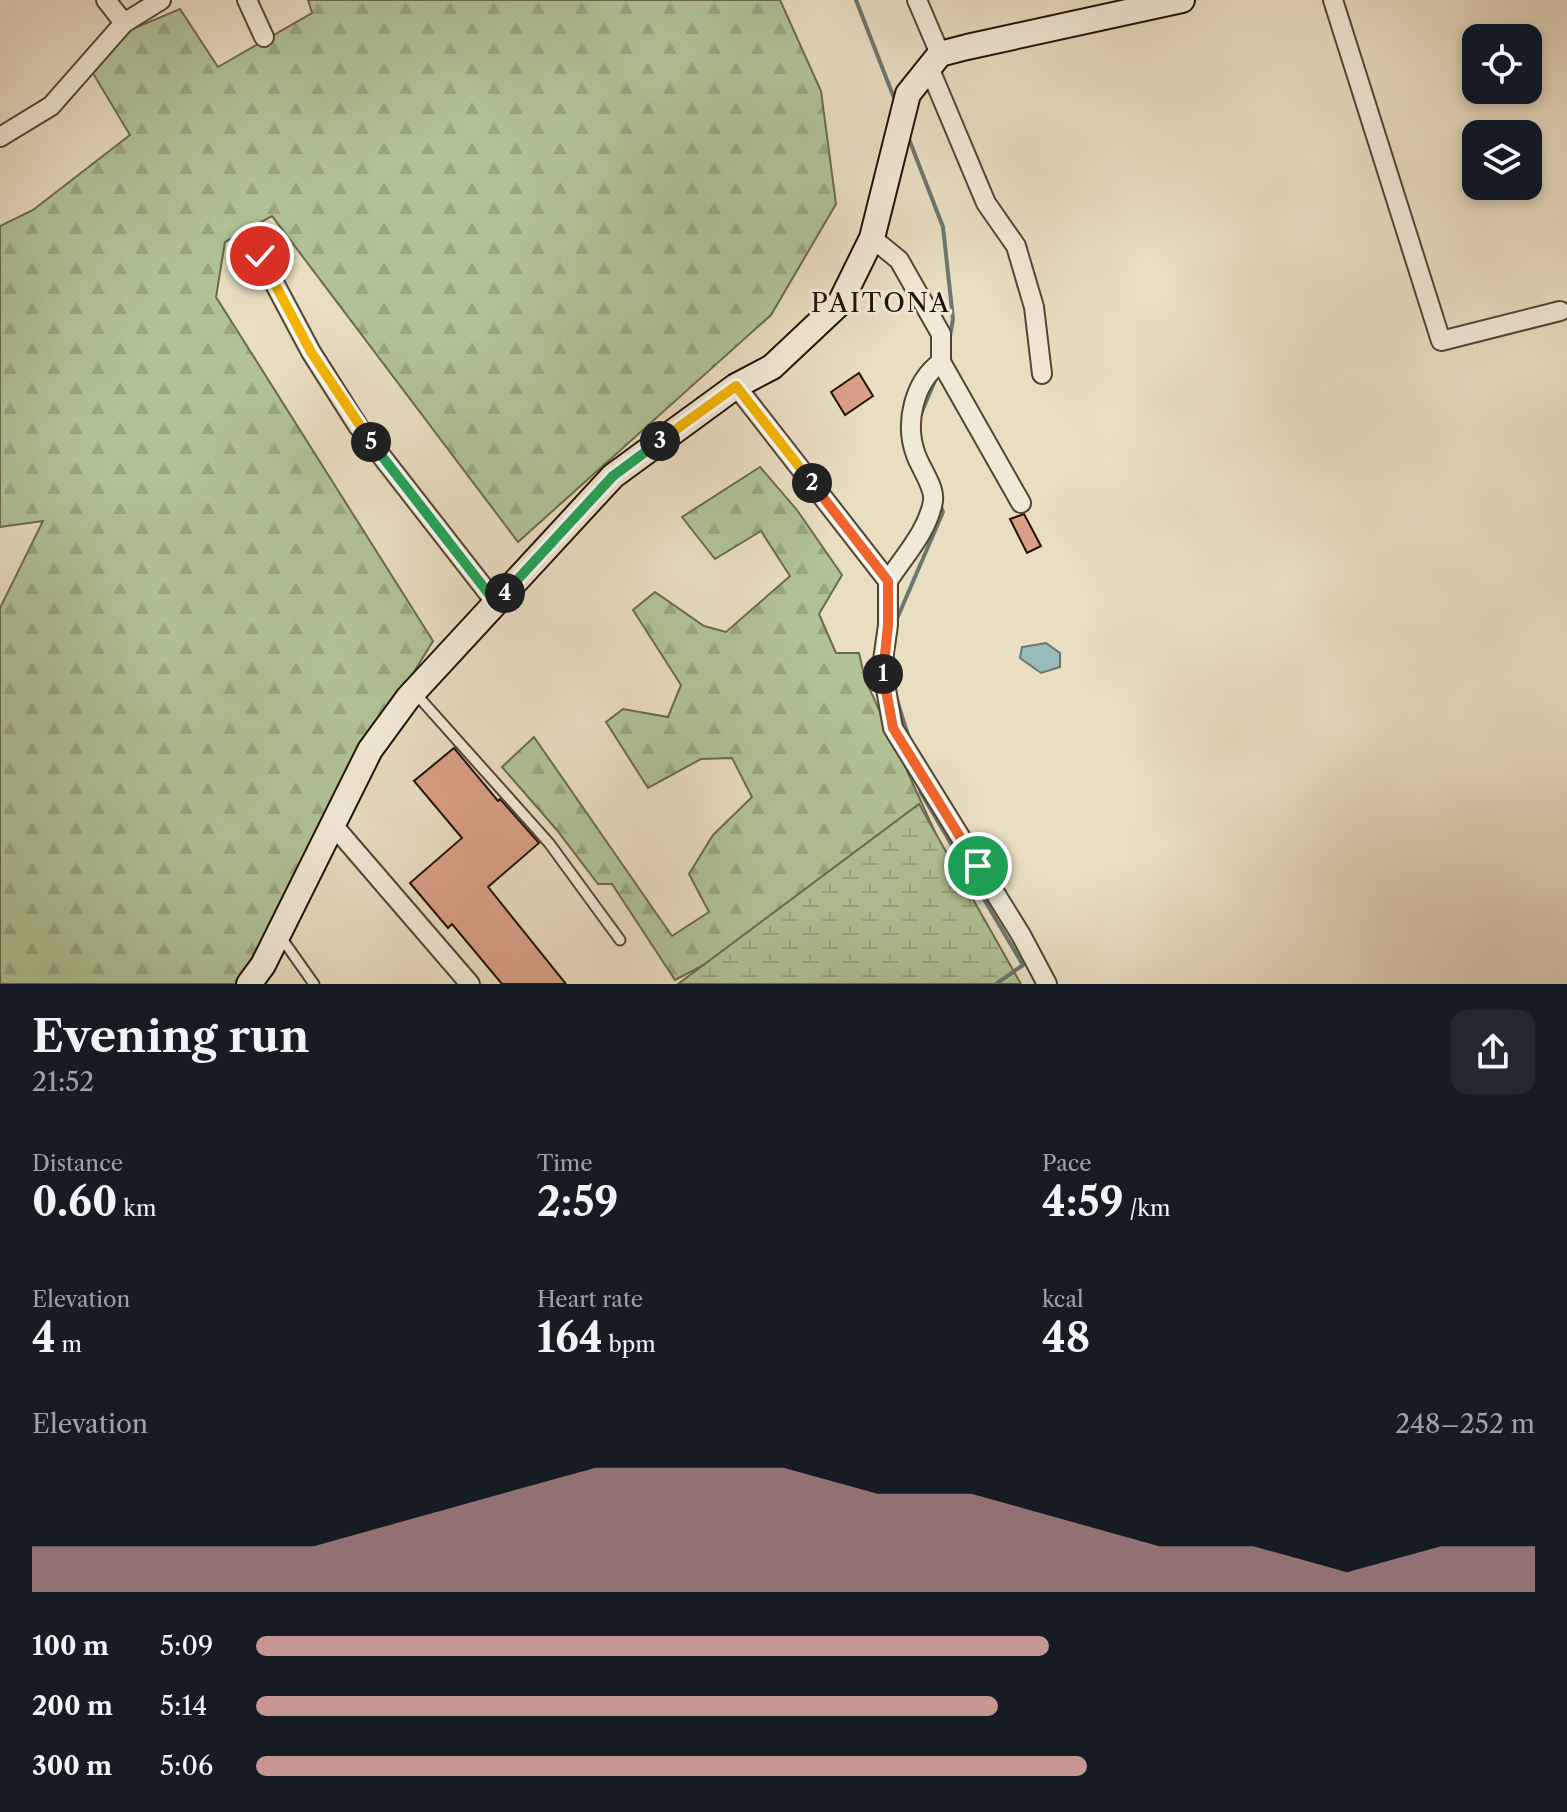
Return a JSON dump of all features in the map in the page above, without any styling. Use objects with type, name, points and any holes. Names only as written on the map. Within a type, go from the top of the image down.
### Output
[{"type":"street","points":[[106,0],[124,23]]},
{"type":"street","points":[[0,137],[51,106],[124,23],[161,0]]},
{"type":"street","points":[[247,0],[264,37]]},
{"type":"street","points":[[917,0],[934,60],[986,203],[1016,246],[1034,307],[1042,374]]},
{"type":"street","points":[[249,984],[263,965],[370,750],[414,691],[613,476],[736,386],[772,367],[840,303],[872,238],[908,94],[934,60],[1182,0]]},
{"type":"street","points":[[1333,0],[1441,341],[1560,311]]},
{"type":"street","points":[[872,238],[899,260],[941,334],[941,362],[1021,503]]},
{"type":"street","points":[[260,256],[311,352],[358,426],[496,603]]},
{"type":"street","points":[[941,362],[927,372],[914,402],[909,428],[915,452],[934,497],[928,522],[888,581],[888,625],[882,667],[893,728],[1021,935],[1047,984]]},
{"type":"street","points":[[736,386],[888,581]]},
{"type":"street","points":[[333,825],[470,984]]},
{"type":"lane","points":[[414,691],[549,843],[620,940]]},
{"type":"lane","points":[[278,934],[314,984]]},
{"type":"green space","points":[[308,0],[780,0],[821,91],[836,204],[771,315],[518,542],[272,216],[225,242],[216,297],[433,641],[321,823],[256,956],[238,984],[0,984],[0,608],[43,521],[0,527],[0,226],[33,210],[130,135],[91,70],[130,30],[180,9],[218,67],[312,13]]},
{"type":"green space","points":[[760,467],[797,510],[842,575],[819,614],[836,653],[859,653],[865,679],[940,843],[675,980],[612,884],[598,884],[556,829],[502,767],[534,737],[672,936],[709,912],[689,874],[713,835],[752,797],[732,758],[701,759],[648,788],[606,722],[623,709],[668,717],[681,685],[633,610],[655,592],[704,626],[726,632],[790,576],[761,531],[715,559],[682,517]]},
{"type":"green space","points":[[919,804],[1021,984],[678,984]]},
{"type":"water","points":[[1046,643],[1060,653],[1060,667],[1041,673],[1020,658],[1022,647]]},
{"type":"building","points":[[859,373],[873,396],[845,415],[831,392]]},
{"type":"building","points":[[1024,514],[1041,546],[1027,553],[1010,519]]},
{"type":"building","points":[[454,748],[498,801],[500,799],[539,843],[488,887],[566,984],[502,984],[452,924],[448,928],[410,883],[462,838],[414,781]]},
{"type":"waterway","points":[[856,0],[896,103]]},
{"type":"waterway","points":[[907,134],[943,227],[953,319],[949,342]]},
{"type":"waterway","points":[[920,416],[937,376]]},
{"type":"waterway","points":[[896,621],[943,512],[940,504]]},
{"type":"waterway","points":[[892,676],[893,649]]},
{"type":"waterway","points":[[897,700],[910,741]]},
{"type":"waterway","points":[[919,785],[1023,965],[996,984]]},
{"type":"district","name":"PAITONA","points":[[881,303]]},
{"type":"route","points":[[260,256],[311,352],[358,426],[496,603],[613,476],[736,386],[888,581],[888,625],[882,667],[893,728],[978,866]]}]
